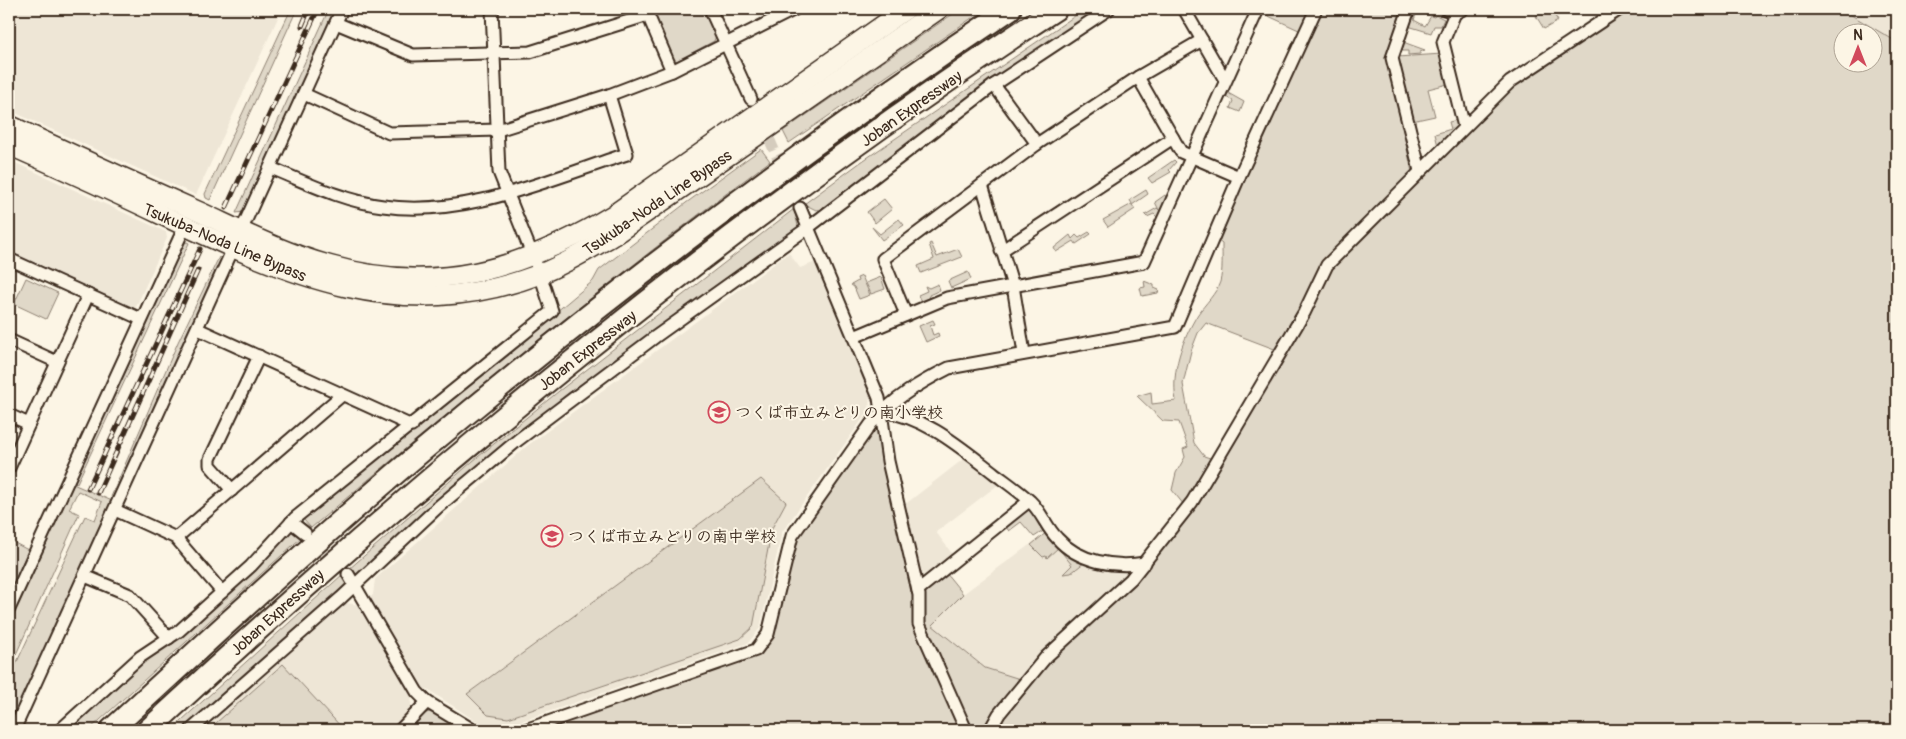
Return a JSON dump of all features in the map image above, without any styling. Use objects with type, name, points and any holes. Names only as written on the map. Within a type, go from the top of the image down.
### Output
[{"type":"highway","name":"Joban Expressway","points":[[111,730],[313,545],[421,452],[543,352],[788,164],[896,85],[1010,9]]},
{"type":"highway","name":"Joban Expressway","points":[[148,730],[328,566],[551,378],[782,200],[907,110],[1056,9]]},
{"type":"main road","name":"Tsukuba-Noda Line Bypass","points":[[9,126],[316,281],[379,294],[413,296],[478,292],[536,265],[572,239],[613,214],[905,9]]},
{"type":"main road","name":"Tsukuba-Noda Line Bypass","points":[[536,265],[563,264],[614,235],[939,9]]},
{"type":"main road","name":"Tsukuba-Noda Line Bypass","points":[[9,145],[185,226],[238,240]]},
{"type":"street","points":[[14,730],[342,9]]},
{"type":"street","points":[[60,730],[140,657],[169,638],[251,566],[292,522],[552,311],[499,172],[492,9]]},
{"type":"street","points":[[710,9],[751,99]]},
{"type":"street","points":[[304,94],[389,133],[498,130],[609,95],[672,71],[725,42],[796,9]]},
{"type":"street","points":[[905,9],[915,26]]},
{"type":"street","points":[[191,730],[355,585],[438,507],[518,440],[655,337],[809,227],[994,85],[1109,9]]},
{"type":"street","points":[[1184,9],[1225,80]]},
{"type":"street","points":[[854,337],[947,298],[1144,262],[1256,14],[1252,9]]},
{"type":"street","points":[[525,730],[756,650],[768,634],[792,536],[843,461],[882,411],[923,381],[949,368],[1176,326],[1238,177],[1316,9]]},
{"type":"street","points":[[1409,9],[1392,58],[1420,170]]},
{"type":"street","points":[[990,730],[999,714],[1046,656],[1131,579],[1192,502],[1304,313],[1327,265],[1510,82],[1620,9]]},
{"type":"street","points":[[1454,10],[1443,42],[1464,127]]},
{"type":"street","points":[[336,23],[413,55],[495,53],[530,52],[648,15],[672,71]]},
{"type":"street","points":[[906,315],[883,259],[1037,144],[1138,77],[1202,40]]},
{"type":"street","points":[[1138,77],[1181,152],[1238,177]]},
{"type":"street","points":[[994,85],[1037,144]]},
{"type":"street","points":[[271,168],[340,196],[383,206],[426,208],[465,204],[626,154],[609,95]]},
{"type":"street","points":[[1002,251],[1173,138]]},
{"type":"street","points":[[982,185],[1013,286],[1024,354]]},
{"type":"street","points":[[800,208],[879,398],[888,461],[918,590],[919,624],[966,730]]},
{"type":"street","points":[[9,609],[185,226]]},
{"type":"street","points":[[9,259],[141,319]]},
{"type":"street","points":[[9,468],[88,295]]},
{"type":"street","points":[[198,329],[412,426]]},
{"type":"street","points":[[9,340],[57,362]]},
{"type":"street","points":[[232,490],[210,465],[210,459],[259,356]]},
{"type":"street","points":[[176,538],[342,395]]},
{"type":"street","points":[[882,411],[898,413],[944,434],[1030,501],[1044,516],[1056,538],[1080,556],[1105,563],[1145,563]]},
{"type":"street","points":[[9,415],[29,424]]},
{"type":"street","points":[[918,590],[1030,501]]},
{"type":"street","points":[[115,510],[176,538],[222,592]]},
{"type":"street","points":[[292,522],[305,533]]},
{"type":"street","points":[[348,574],[417,692],[427,702],[472,730]]},
{"type":"street","points":[[85,576],[130,595],[169,638]]},
{"type":"street","points":[[400,730],[427,702]]},
{"type":"shaded area","points":[[9,9],[282,9],[196,195],[9,110]]},
{"type":"shaded area","points":[[291,9],[297,9],[210,200],[206,198],[205,194]]},
{"type":"shaded area","points":[[329,9],[336,9],[244,212],[236,213]]},
{"type":"shaded area","points":[[676,9],[704,9],[716,36],[714,41],[677,61],[672,58],[653,14]]},
{"type":"shaded area","points":[[960,9],[985,9],[789,143],[783,131]]},
{"type":"shaded area","points":[[1085,9],[1099,9],[990,82],[821,209],[816,210],[804,204],[861,162]]},
{"type":"shaded area","points":[[1259,9],[1310,9],[1301,31],[1262,13]]},
{"type":"shaded area","points":[[1321,9],[1394,9],[1393,13],[1401,16],[1387,56],[1412,172],[1422,178],[1511,88],[1630,9],[1841,9],[1863,22],[1834,22],[1834,72],[1884,72],[1884,34],[1897,42],[1897,730],[995,730],[1003,716],[1051,660],[1137,582],[1200,502],[1288,348],[1277,350],[1206,323],[1198,333],[1191,351],[1183,384],[1194,443],[1204,456],[1213,459],[1184,505],[1172,490],[1176,473],[1185,457],[1183,449],[1188,447],[1179,422],[1163,421],[1137,396],[1151,392],[1152,404],[1176,401],[1175,378],[1179,356],[1187,334],[1198,314],[1213,295],[1220,282],[1222,244],[1217,240]]},
{"type":"shaded area","points":[[1415,9],[1418,9],[1414,20],[1425,26],[1431,16],[1434,17],[1436,15],[1444,19],[1441,26],[1434,26],[1431,33],[1408,26]]},
{"type":"shaded area","points":[[1551,9],[1558,21],[1544,29],[1536,16]]},
{"type":"shaded area","points":[[1841,9],[1897,9],[1897,42],[1884,34],[1884,22],[1863,22]]},
{"type":"shaded area","points":[[1403,42],[1425,50],[1420,52],[1420,54],[1408,55],[1408,51],[1401,51]]},
{"type":"shaded area","points":[[1442,54],[1448,84],[1428,89],[1435,116],[1412,121],[1397,57]]},
{"type":"shaded area","points":[[1228,93],[1244,102],[1240,112],[1230,108],[1233,101],[1226,97]]},
{"type":"shaded area","points":[[1457,120],[1457,126],[1438,146],[1435,134],[1451,129],[1449,122]]},
{"type":"shaded area","points":[[761,149],[770,161],[538,341],[311,528],[303,519],[593,281],[599,270],[686,203]]},
{"type":"shaded area","points":[[9,160],[166,232],[167,238],[136,307],[131,308],[9,252]]},
{"type":"shaded area","points":[[1174,160],[1176,162],[1169,170],[1171,172],[1152,183],[1148,178]]},
{"type":"shaded area","points":[[1146,190],[1148,194],[1132,205],[1135,209],[1108,227],[1103,220],[1132,204],[1130,200]]},
{"type":"shaded area","points":[[1165,195],[1167,200],[1157,217],[1154,214],[1147,217],[1145,215],[1157,208],[1159,210],[1155,202]]},
{"type":"shaded area","points":[[884,199],[892,209],[875,223],[867,212]]},
{"type":"shaded area","points":[[794,209],[798,226],[795,230],[567,394],[428,509],[357,574],[349,569],[473,461],[559,391]]},
{"type":"shaded area","points":[[899,219],[904,225],[882,240],[872,227],[880,234]]},
{"type":"shaded area","points":[[1089,232],[1091,234],[1076,244],[1074,241],[1056,252],[1054,248],[1070,235],[1072,239],[1076,235],[1079,238]]},
{"type":"shaded area","points":[[189,243],[77,483],[74,482],[182,244]]},
{"type":"shaded area","points":[[931,243],[937,257],[958,249],[962,257],[921,273],[918,266],[934,259],[929,244]]},
{"type":"shaded area","points":[[789,253],[800,268],[816,262],[870,393],[869,410],[782,532],[760,628],[748,643],[501,728],[482,725],[427,689],[412,694],[411,708],[393,730],[202,730],[345,603],[360,605],[373,595],[375,579],[527,446]]},
{"type":"shaded area","points":[[219,257],[222,262],[113,498],[111,497],[178,342]]},
{"type":"shaded area","points":[[968,272],[971,279],[951,288],[948,281]]},
{"type":"shaded area","points":[[862,276],[870,295],[859,299],[854,287],[851,285],[858,281],[857,278]]},
{"type":"shaded area","points":[[881,277],[885,289],[871,294],[866,283]]},
{"type":"shaded area","points":[[26,278],[58,293],[46,319],[14,304]]},
{"type":"shaded area","points":[[1144,281],[1154,285],[1154,288],[1159,290],[1158,293],[1142,296],[1140,288],[1145,287]]},
{"type":"shaded area","points":[[938,284],[940,290],[929,295],[930,299],[921,303],[918,295],[927,291],[925,286],[929,288]]},
{"type":"shaded area","points":[[933,320],[935,324],[930,326],[933,335],[938,333],[939,336],[926,342],[919,326]]},
{"type":"shaded area","points":[[877,429],[881,430],[913,583],[918,631],[959,730],[543,730],[760,654],[773,637],[797,539],[871,432]]},
{"type":"shaded area","points":[[966,457],[999,484],[936,532],[953,555],[920,580],[903,506]]},
{"type":"shaded area","points":[[761,479],[786,502],[772,528],[753,627],[740,639],[508,718],[488,715],[467,694]]},
{"type":"shaded area","points":[[73,484],[112,501],[10,726],[9,679],[85,516],[95,520],[102,502],[78,491],[69,509],[79,514],[9,670],[9,622]]},
{"type":"shaded area","points":[[1025,510],[1032,510],[1045,530],[1034,537],[1021,522],[1009,531],[1005,526]]},
{"type":"shaded area","points":[[296,531],[303,536],[89,730],[70,730],[144,662],[182,635],[257,569],[290,532]]},
{"type":"shaded area","points":[[1047,532],[1053,544],[1085,562],[1100,567],[1127,569],[1131,575],[1023,680],[985,668],[932,625],[963,594]]},
{"type":"shaded area","points":[[1047,532],[1053,544],[1059,547],[1047,558],[1046,556],[1043,557],[1031,545]]},
{"type":"shaded area","points":[[9,540],[28,550],[9,594]]},
{"type":"shaded area","points":[[1061,548],[1085,562],[1071,573],[1063,574],[1072,565],[1059,549]]},
{"type":"shaded area","points":[[946,573],[963,594],[932,625],[985,668],[1023,680],[983,730],[969,730],[921,625],[922,594]]},
{"type":"shaded area","points":[[343,574],[346,579],[345,587],[185,730],[171,730]]},
{"type":"shaded area","points":[[283,664],[344,730],[208,730]]},
{"type":"shaded area","points":[[430,712],[445,718],[460,730],[408,730],[422,714]]},
{"type":"tunnel","points":[[763,125],[794,195]]},
{"type":"tunnel","points":[[313,541],[348,574]]},
{"type":"railway","points":[[302,26],[309,9]]},
{"type":"railway","points":[[226,208],[318,9]]},
{"type":"railway","points":[[88,489],[200,249]]},
{"type":"railway","points":[[98,493],[198,270]]},
{"type":"place","name":"つくば市立みどりの南小学校","points":[[719,412]]},
{"type":"place","name":"つくば市立みどりの南中学校","points":[[552,536]]}]
